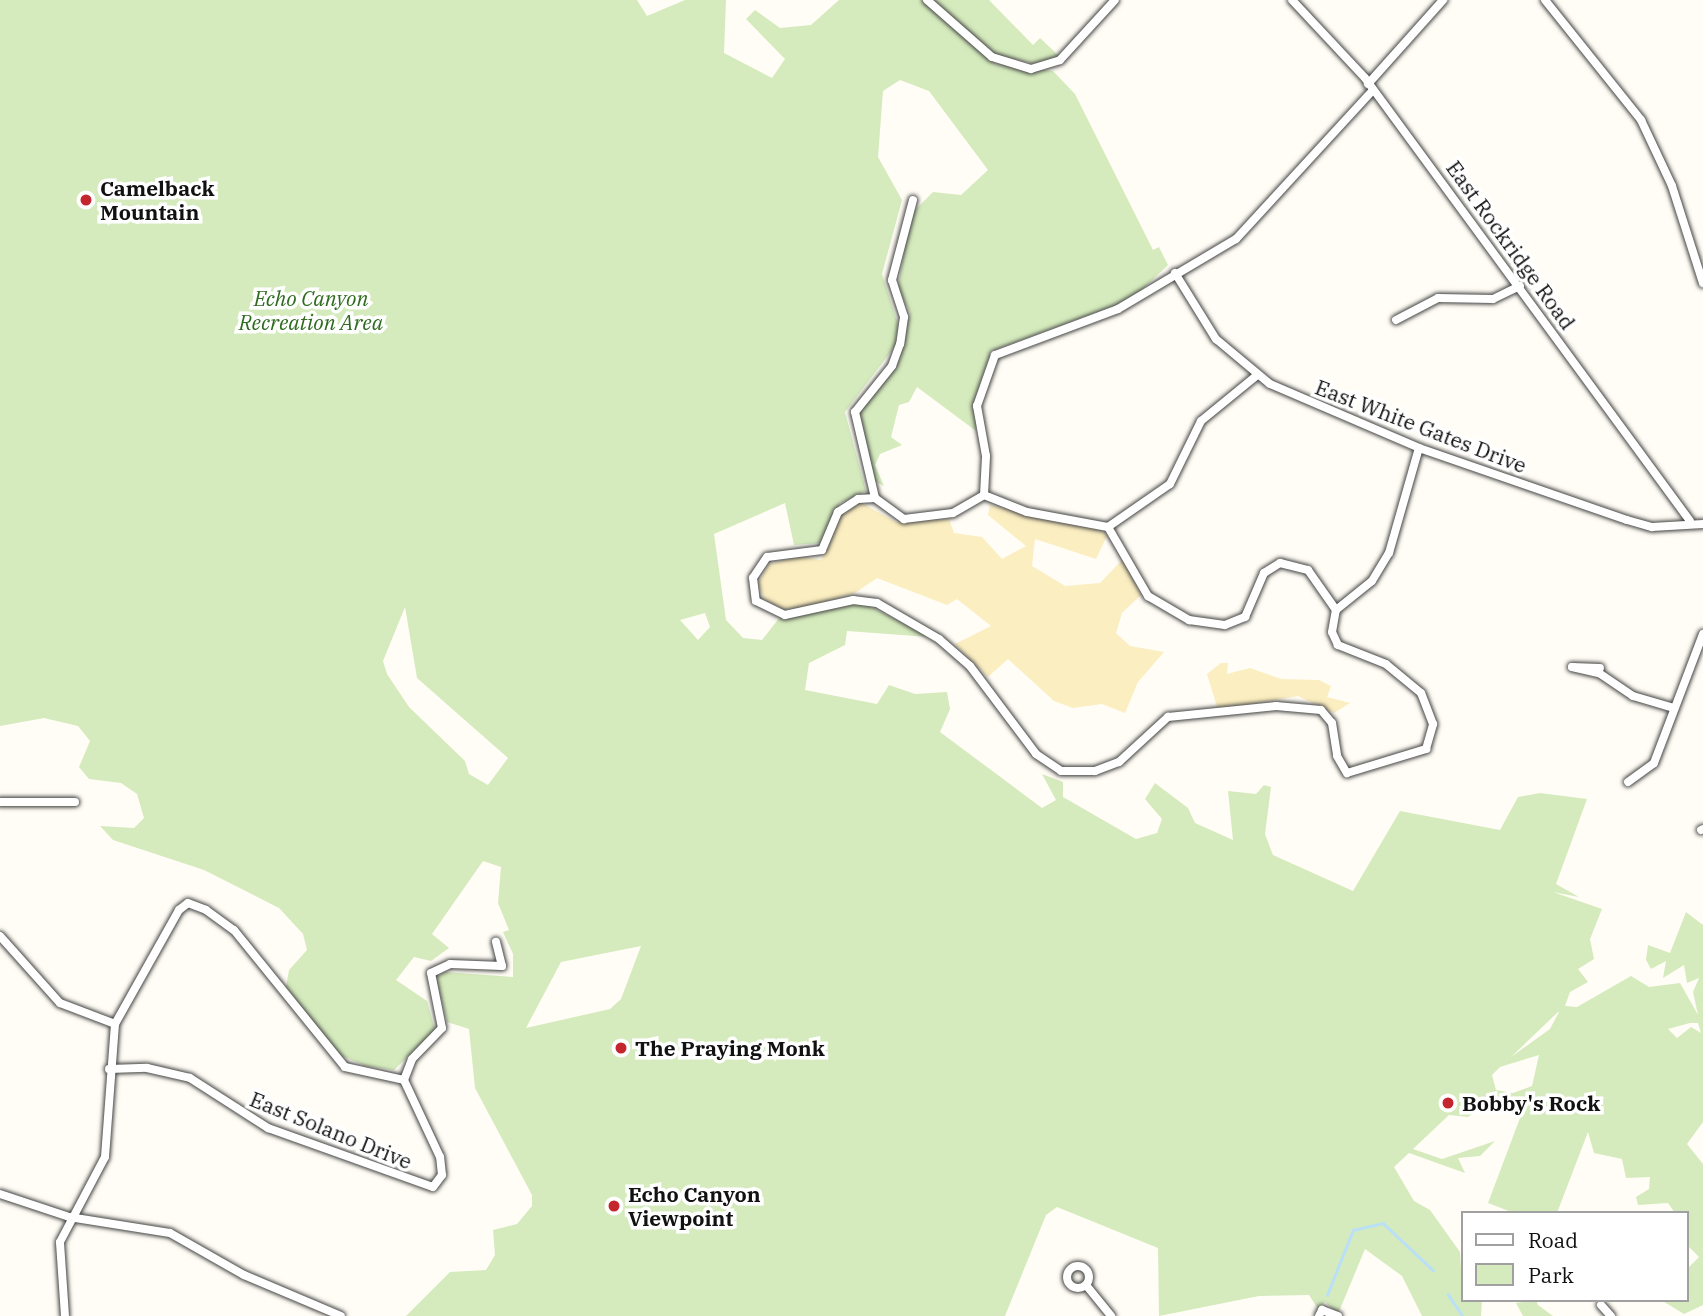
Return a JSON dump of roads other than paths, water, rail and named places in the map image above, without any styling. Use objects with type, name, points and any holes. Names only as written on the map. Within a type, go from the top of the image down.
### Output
[{"type":"street","points":[[928,0],[992,57],[1031,69],[1060,60],[1115,0]]},
{"type":"street","name":"East Rockridge Road","points":[[1292,0],[1371,87],[1520,286],[1690,521]]},
{"type":"street","points":[[984,495],[986,456],[977,406],[995,355],[1118,309],[1250,227],[1443,0]]},
{"type":"street","points":[[1545,0],[1641,120],[1672,186],[1703,283]]},
{"type":"street","points":[[913,200],[892,280],[904,317],[900,344],[892,366],[855,412],[874,498],[898,518],[919,518],[953,513],[984,495]]},
{"type":"street","name":"East White Gates Drive","points":[[1175,273],[1216,340],[1256,376],[1419,448],[1637,523],[1690,521],[1703,524]]},
{"type":"street","points":[[1396,320],[1438,298],[1493,299],[1520,286]]},
{"type":"street","points":[[984,495],[1027,512],[1108,527],[1170,484],[1201,421],[1256,376]]},
{"type":"street","points":[[874,498],[858,499],[838,512],[822,550],[767,557],[753,578],[756,601],[785,615],[853,600],[877,603],[939,639],[970,666],[1036,754],[1061,772],[1096,771],[1119,762],[1168,717],[1276,706],[1321,710],[1332,723],[1337,756],[1348,773],[1426,749],[1433,724],[1421,693],[1386,664],[1338,645],[1332,632],[1336,610],[1371,581],[1389,553],[1419,448]]},
{"type":"street","points":[[1108,527],[1148,597],[1189,620],[1225,625],[1245,617],[1264,573],[1280,563],[1308,570],[1336,610]]},
{"type":"street","points":[[1628,782],[1650,770],[1703,634]]},
{"type":"street","points":[[1648,699],[1601,668],[1572,667],[1599,673],[1648,699],[1674,708]]},
{"type":"street","points":[[0,802],[75,802]]},
{"type":"street","points":[[65,1316],[60,1242],[69,1217],[105,1157],[108,1069],[115,1024],[165,929],[188,903],[234,930],[321,1045],[345,1067],[404,1080],[412,1059],[442,1028],[431,972],[450,964],[502,966],[496,942]]},
{"type":"street","points":[[0,936],[60,1003],[115,1024]]},
{"type":"street","name":"East Solano Drive","points":[[108,1069],[147,1068],[190,1078],[268,1128],[419,1185],[439,1182],[440,1157],[404,1080]]},
{"type":"street","points":[[0,1194],[69,1217],[170,1233],[244,1275],[341,1316]]},
{"type":"street","points":[[1086,1285],[1111,1316]]},
{"type":"street","points":[[1601,1305],[1611,1316]]},
{"type":"street","points":[[1319,1316],[1322,1310],[1338,1316]]},
{"type":"waterway","points":[[1327,1295],[1353,1230],[1383,1223],[1433,1270]]},
{"type":"waterway","points":[[1448,1294],[1463,1316]]},
{"type":"place","name":"Camelback Mountain","points":[[86,200]]},
{"type":"place","name":"The Praying Monk","points":[[621,1048]]},
{"type":"place","name":"Bobby's Rock","points":[[1448,1103]]},
{"type":"place","name":"Echo Canyon Viewpoint","points":[[614,1206]]},
{"type":"park label","name":"Echo Canyon Recreation Area","points":[[311,310]]}]
